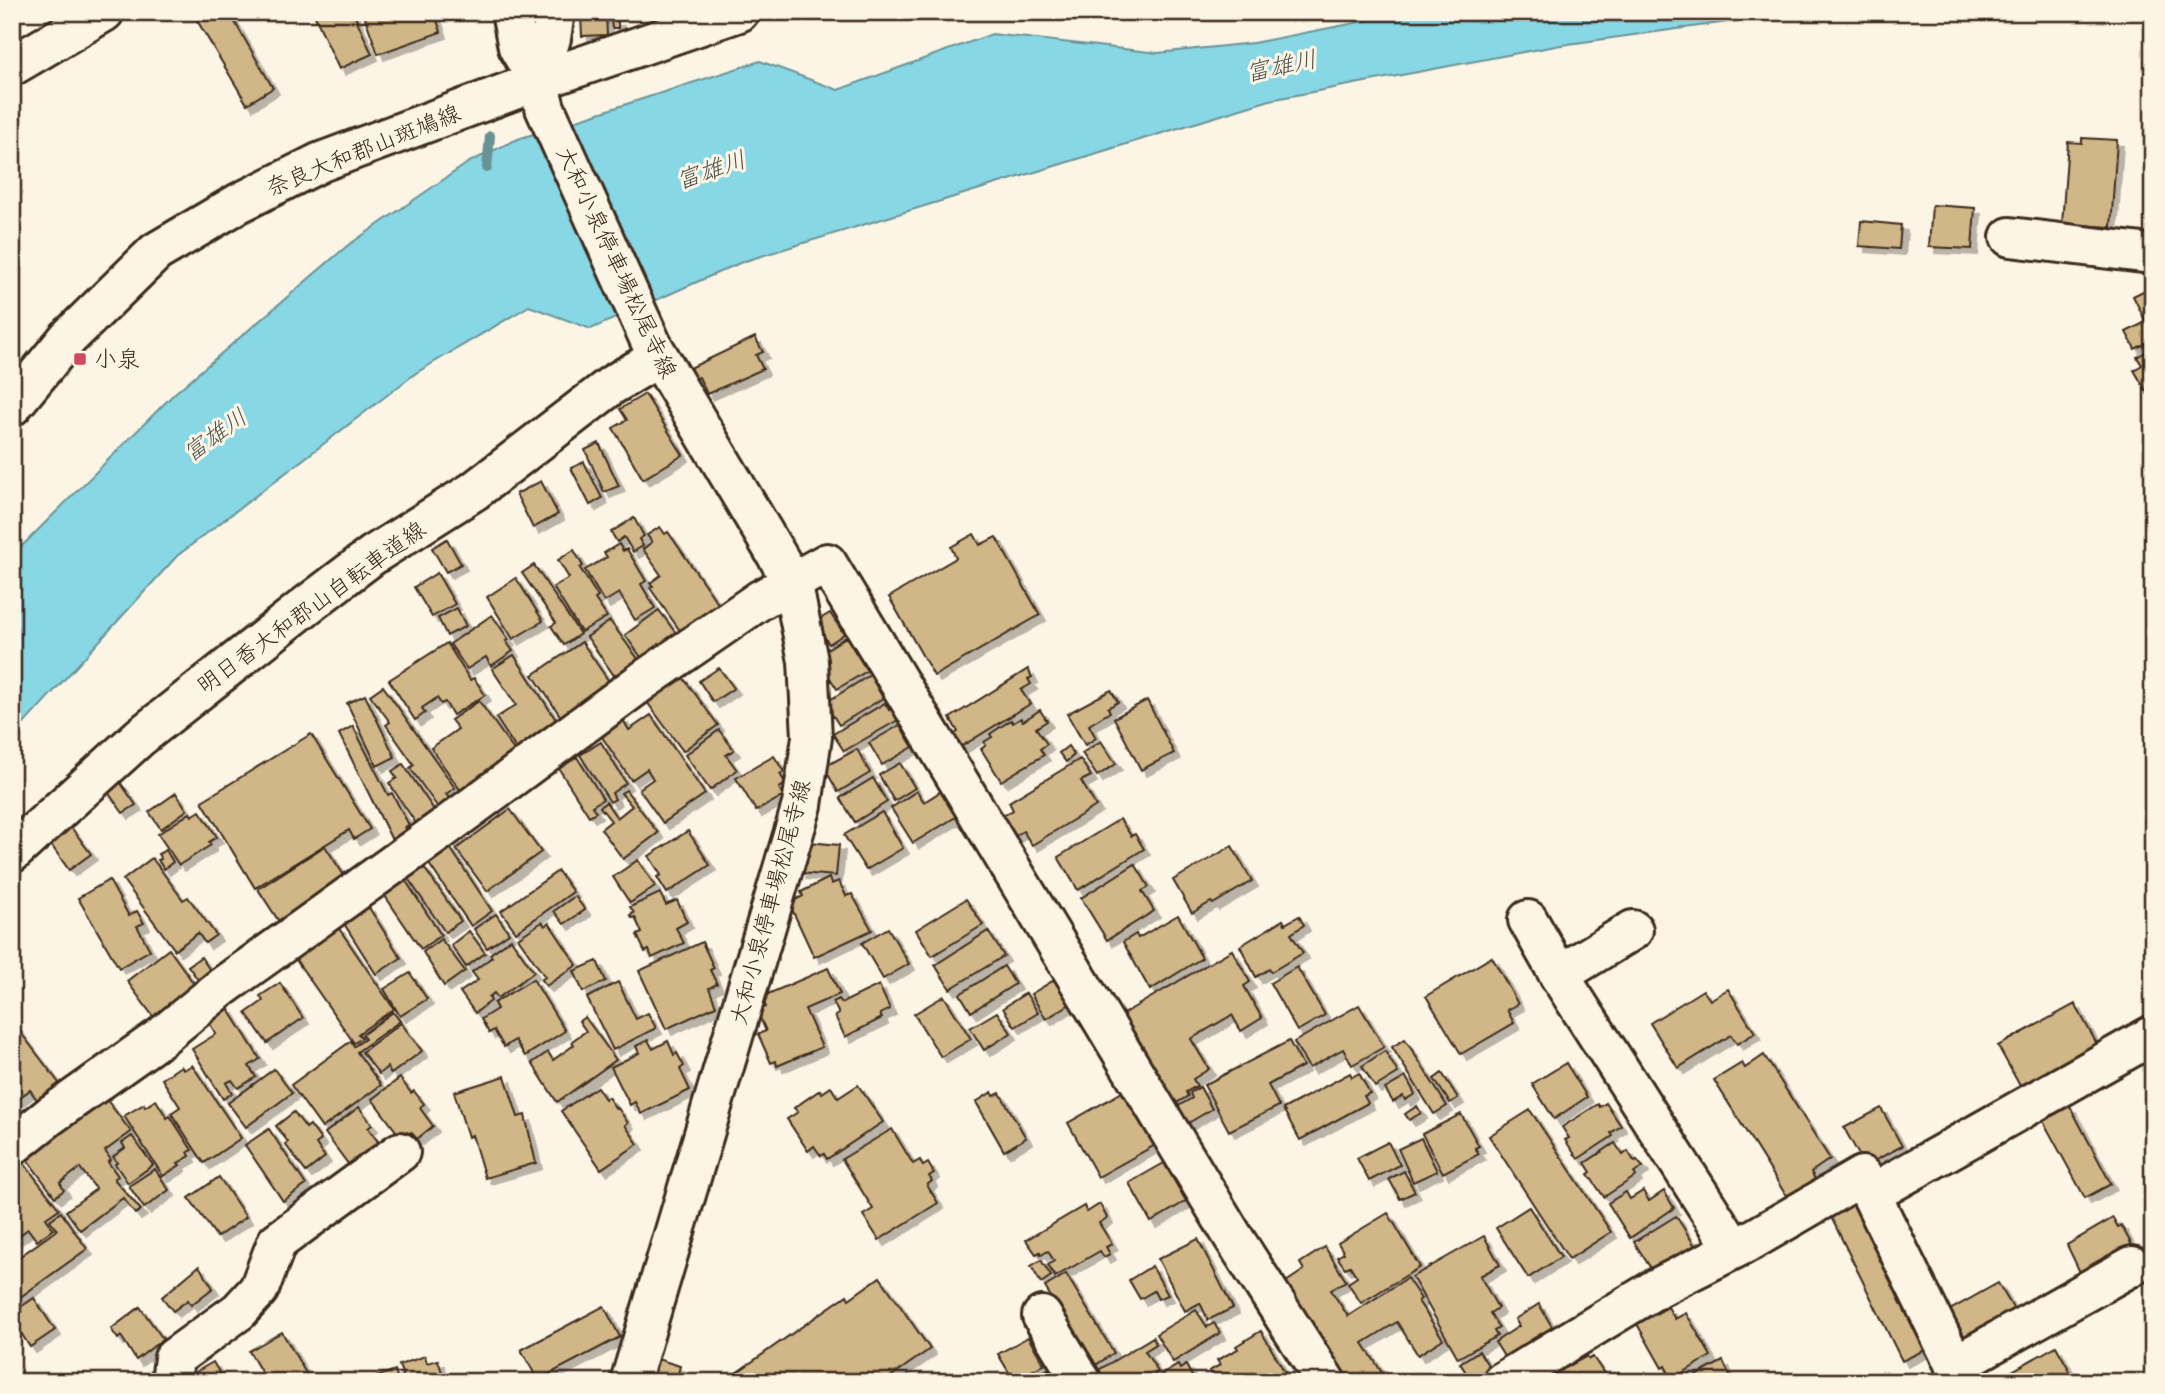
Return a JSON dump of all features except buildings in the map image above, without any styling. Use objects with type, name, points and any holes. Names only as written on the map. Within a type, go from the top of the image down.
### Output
[{"type":"street","points":[[12,66],[104,12]]},
{"type":"street","name":"大和小泉停車場松尾寺線","points":[[511,12],[518,47],[542,94],[655,351],[792,582],[808,660],[811,737],[802,805],[630,1382]]},
{"type":"street","points":[[542,94],[555,12]]},
{"type":"street","name":"奈良大和郡山斑鳩線","points":[[12,406],[68,338],[156,252],[239,202],[321,162],[542,94],[739,12]]},
{"type":"street","points":[[2010,237],[2152,254]]},
{"type":"street","name":"明日香大和郡山自転車道線","points":[[12,853],[140,737],[306,606],[373,555],[474,491],[655,351]]},
{"type":"street","points":[[12,1146],[161,1037],[222,987],[421,845],[643,680],[760,600],[827,563],[1232,1235],[1326,1382]]},
{"type":"street","points":[[1528,920],[1559,975],[1733,1247]]},
{"type":"street","points":[[1559,975],[1633,930]]},
{"type":"street","points":[[1871,1194],[2153,1035]]},
{"type":"street","points":[[171,1382],[174,1357],[239,1311],[259,1289],[277,1242],[400,1152]]},
{"type":"street","points":[[1512,1379],[1657,1288],[1733,1247],[1752,1240],[1862,1176],[1959,1373],[2132,1265]]},
{"type":"street","points":[[1042,1316],[1082,1382]]},
{"type":"water","name":"富雄川","points":[[1411,12],[1800,12],[1561,45],[1270,100],[742,262],[591,329],[529,306],[416,373],[177,556],[12,737],[12,556],[175,393],[347,246],[469,162],[518,139],[760,61],[838,90],[992,34],[1158,53],[1253,43]]},
{"type":"waterway","points":[[487,168],[490,136]]},
{"type":"place","name":"小泉","points":[[80,359]]}]
